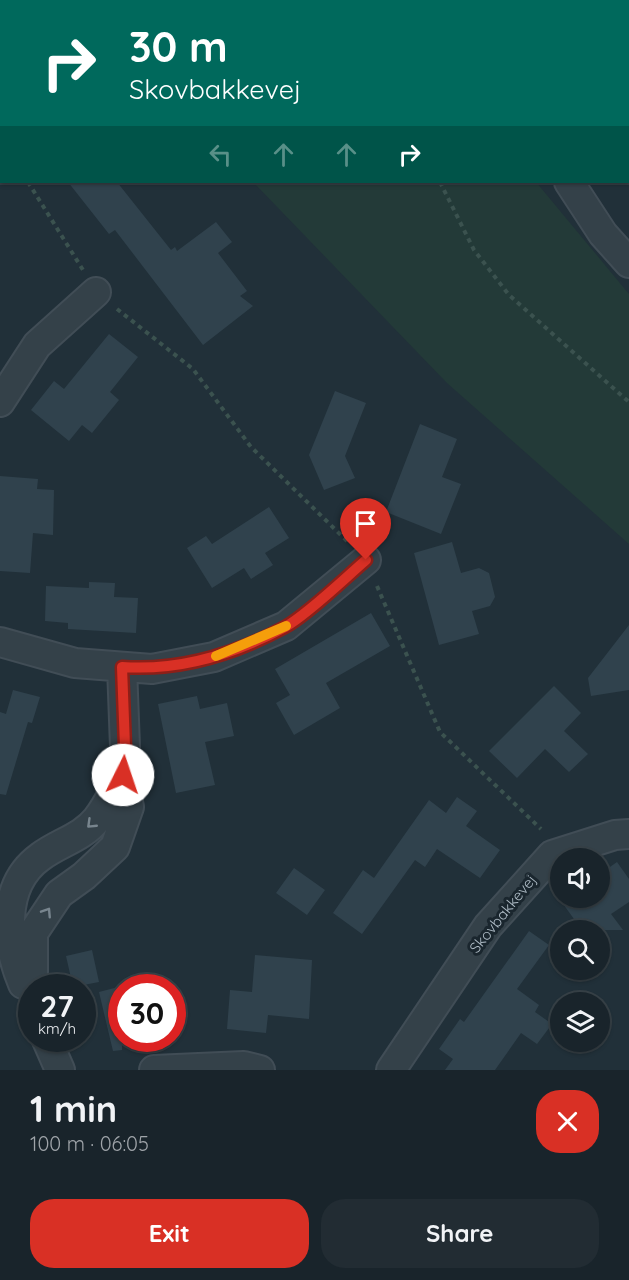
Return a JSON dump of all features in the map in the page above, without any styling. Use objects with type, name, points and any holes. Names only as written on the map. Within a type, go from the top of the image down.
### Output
[{"type":"street","points":[[570,183],[603,234],[629,263]]},
{"type":"street","points":[[0,402],[37,345],[96,292]]},
{"type":"street","points":[[0,642],[75,663],[122,667],[152,669],[214,657],[286,626],[366,560]]},
{"type":"street","points":[[33,974],[33,933],[58,894],[84,876],[115,847],[129,807],[123,775],[125,747],[122,667]]},
{"type":"street","points":[[18,974],[10,927],[10,901],[22,878],[38,859],[76,838],[97,819],[123,775]]},
{"type":"street","name":"Skovbakkevej","points":[[576,848],[615,835],[629,834]]},
{"type":"street","name":"Skovbakkevej","points":[[390,1070],[488,926],[550,857]]},
{"type":"street","points":[[52,1052],[60,1070]]},
{"type":"street","points":[[154,1070],[244,1066],[260,1070]]},
{"type":"path","points":[[29,183],[96,292],[193,369],[251,447],[366,560],[440,732],[560,848]]},
{"type":"path","points":[[440,183],[474,250],[509,295],[629,402]]},
{"type":"green space","points":[[254,183],[537,183],[629,294],[629,544],[447,383]]},
{"type":"building","points":[[69,183],[118,183],[171,250],[175,247],[177,251],[216,222],[232,242],[218,253],[247,291],[240,296],[253,306],[203,345],[115,230],[109,234]]},
{"type":"building","points":[[109,334],[138,357],[110,392],[119,400],[92,433],[82,425],[69,441],[31,410],[54,381],[64,389]]},
{"type":"building","points":[[335,391],[366,403],[345,456],[355,478],[324,490],[309,455]]},
{"type":"building","points":[[420,424],[457,439],[442,477],[461,484],[441,534],[386,512]]},
{"type":"building","points":[[0,476],[38,479],[37,489],[54,490],[53,535],[33,533],[30,573],[0,571]]},
{"type":"building","points":[[269,507],[289,538],[265,553],[273,565],[251,579],[244,568],[212,588],[187,548],[206,536],[212,544]]},
{"type":"building","points":[[452,542],[461,573],[479,568],[489,573],[495,597],[490,606],[472,611],[479,634],[439,645],[414,553]]},
{"type":"building","points":[[89,582],[115,583],[114,597],[138,598],[136,633],[68,629],[68,623],[45,621],[46,586],[89,588]]},
{"type":"building","points":[[371,613],[390,646],[326,683],[340,708],[294,735],[276,703],[290,695],[275,669]]},
{"type":"building","points":[[629,625],[629,690],[591,696],[588,678]]},
{"type":"building","points":[[554,686],[581,713],[564,731],[588,754],[569,772],[545,749],[517,778],[489,751]]},
{"type":"building","points":[[13,690],[40,697],[32,723],[28,722],[6,795],[0,794],[0,712],[6,714]]},
{"type":"building","points":[[197,696],[200,709],[227,703],[234,736],[205,742],[215,785],[176,793],[158,704]]},
{"type":"building","points":[[457,797],[477,811],[466,826],[500,850],[480,878],[437,849],[425,867],[415,860],[362,934],[333,913],[363,870],[374,878],[429,800],[446,813]]},
{"type":"building","points":[[617,862],[629,879],[629,902],[611,914],[623,930],[610,930],[610,920],[575,920],[566,908],[610,908],[610,867]]},
{"type":"building","points":[[294,868],[325,890],[307,915],[276,893]]},
{"type":"building","points":[[529,931],[549,945],[517,989],[539,1005],[535,1012],[550,1023],[550,1027],[537,1044],[521,1033],[495,1070],[445,1070],[453,1059],[439,1049],[460,1019],[464,1022]]},
{"type":"building","points":[[92,950],[99,982],[96,983],[96,974],[70,974],[66,956]]},
{"type":"building","points":[[255,955],[312,960],[309,1019],[268,1015],[266,1033],[227,1029],[230,990],[252,992]]},
{"type":"building","points":[[108,990],[108,1030],[99,992]]},
{"type":"slow traffic","points":[[216,656],[286,626]]},
{"type":"route","points":[[123,775],[125,747],[122,667],[152,669],[214,657],[286,626],[366,560]]}]
